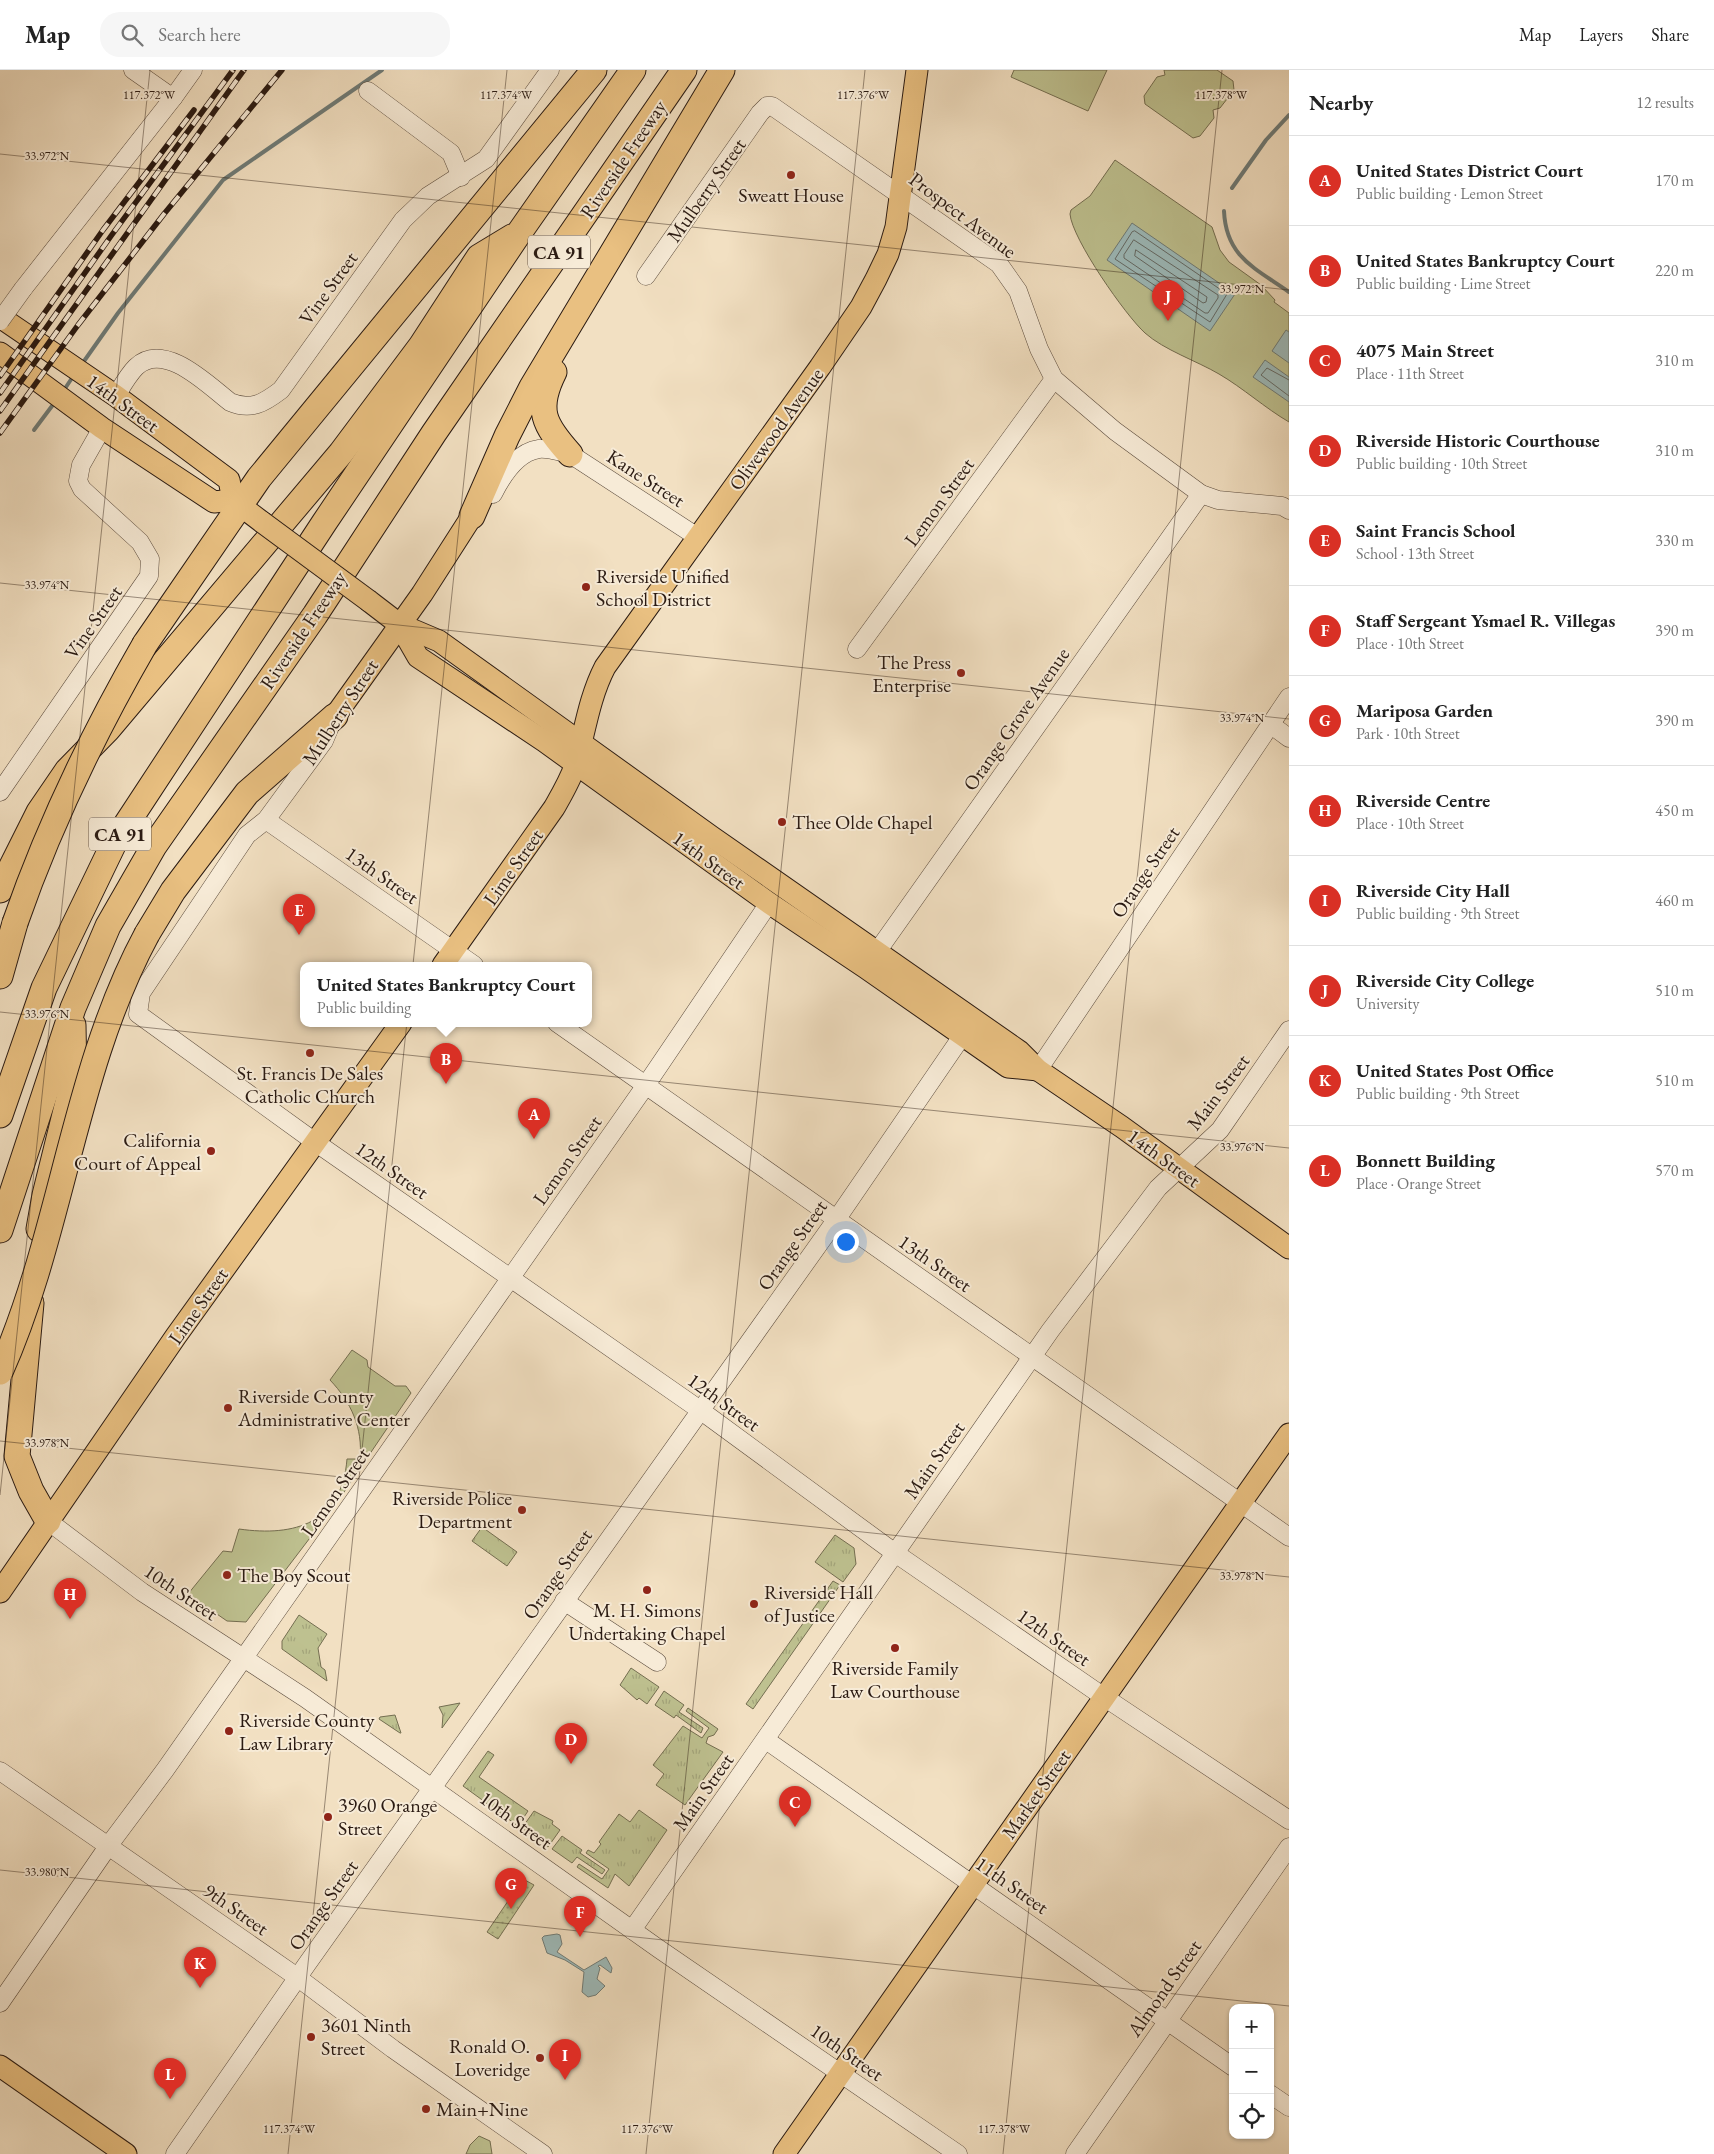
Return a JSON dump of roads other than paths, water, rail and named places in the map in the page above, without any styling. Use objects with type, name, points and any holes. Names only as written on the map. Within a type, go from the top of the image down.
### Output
[{"type":"highway","points":[[0,976],[15,923],[36,863],[62,800],[107,709],[145,644],[237,502],[259,478],[344,373],[392,319],[594,70]]},
{"type":"highway","name":"Riverside Freeway","points":[[0,1115],[44,988],[114,843],[519,233],[633,70]]},
{"type":"highway","name":"Riverside Freeway","points":[[0,1230],[73,1008],[108,926],[154,846],[320,607],[429,441],[684,70]]},
{"type":"highway","points":[[472,516],[515,420],[574,314],[722,70]]},
{"type":"highway","points":[[0,890],[39,812],[67,771],[108,729],[341,453],[421,346],[479,257],[519,233]]},
{"type":"highway","points":[[570,454],[547,425],[543,401],[550,380],[574,334],[574,314]]},
{"type":"highway","points":[[0,1372],[27,1300],[91,1068],[114,1000],[147,934],[173,891],[248,793],[334,716]]},
{"type":"highway","points":[[48,1522],[30,1491],[17,1456],[38,1236],[45,1195],[74,1078],[73,1008]]},
{"type":"main road","name":"Olivewood Avenue","points":[[575,764],[598,681],[604,667],[698,538],[861,307],[888,254],[902,196],[917,70]]},
{"type":"main road","name":"14th Street","points":[[0,317],[116,396],[228,480],[237,502],[399,624],[439,640],[844,930],[871,960]]},
{"type":"main road","name":"14th Street","points":[[0,352],[102,428],[214,502],[237,502]]},
{"type":"main road","name":"Mulberry Street","points":[[334,716],[454,548],[472,516]]},
{"type":"main road","name":"14th Street","points":[[399,624],[418,657],[506,714],[769,903],[871,960],[968,1028],[1008,1067],[1038,1070],[1289,1248]]},
{"type":"main road","name":"Lime Street","points":[[448,958],[554,808],[575,764]]},
{"type":"main road","points":[[769,903],[778,896],[817,921],[844,930]]},
{"type":"main road","name":"Lime Street","points":[[0,1592],[176,1336],[398,1027]]},
{"type":"main road","name":"Market Street","points":[[784,2154],[1289,1434]]},
{"type":"main road","points":[[0,2066],[126,2154]]},
{"type":"street","points":[[133,70],[173,98]]},
{"type":"street","points":[[0,321],[193,70]]},
{"type":"street","name":"Vine Street","points":[[116,396],[138,365],[157,358],[176,361],[230,402],[238,405],[256,406],[266,402],[280,390],[403,220],[428,196],[461,177],[486,159],[550,70]]},
{"type":"street","points":[[368,91],[451,153],[461,177]]},
{"type":"street","name":"Prospect Avenue","points":[[768,106],[777,109],[999,264],[1010,276],[1018,291],[1039,349],[1054,379],[1115,431],[1201,494],[1218,500],[1282,506],[1289,510]]},
{"type":"street","name":"Mulberry Street","points":[[646,276],[760,113],[768,106]]},
{"type":"street","name":"Lemon Street","points":[[857,649],[1054,379]]},
{"type":"street","name":"Vine Street","points":[[0,792],[93,660],[149,576],[150,559],[140,542],[82,489],[78,481],[81,465],[102,428]]},
{"type":"street","name":"Mulberry Street","points":[[472,516],[488,505],[502,476],[527,453],[539,449],[570,454]]},
{"type":"street","name":"Kane Street","points":[[570,454],[698,538]]},
{"type":"street","name":"Orange Grove Avenue","points":[[871,960],[1201,494]]},
{"type":"street","name":"Orange Street","points":[[1038,1070],[1289,697]]},
{"type":"street","name":"Mulberry Street","points":[[138,1014],[141,993],[247,835],[266,820],[324,741],[334,716]]},
{"type":"street","points":[[1270,724],[1289,738]]},
{"type":"street","name":"13th Street","points":[[266,820],[448,958],[463,962]]},
{"type":"street","name":"Lemon Street","points":[[0,2003],[109,1845],[243,1658],[646,1085],[769,903]]},
{"type":"street","name":"12th Street","points":[[138,1014],[315,1142],[700,1410],[895,1553],[1104,1697],[1289,1820]]},
{"type":"street","name":"13th Street","points":[[563,1027],[1289,1537]]},
{"type":"street","name":"Orange Street","points":[[175,2154],[564,1600],[836,1220],[968,1028]]},
{"type":"street","name":"Main Street","points":[[632,1930],[1032,1356],[1158,1188],[1220,1130],[1289,1030]]},
{"type":"street","name":"10th Street","points":[[48,1522],[142,1592],[290,1687],[632,1930],[958,2154]]},
{"type":"street","points":[[564,1600],[657,1662]]},
{"type":"street","name":"11th Street","points":[[766,1740],[1229,2064]]},
{"type":"street","name":"9th Street","points":[[0,1771],[109,1845],[297,1978],[401,2055],[543,2154]]},
{"type":"street","name":"Almond Street","points":[[1075,2154],[1167,2019],[1289,1847]]},
{"type":"street","points":[[1274,2097],[1289,2107]]},
{"type":"water","points":[[1132,223],[1235,294],[1210,331],[1107,260]]},
{"type":"water","points":[[1286,330],[1289,332],[1289,363],[1272,351]]},
{"type":"water","points":[[1265,360],[1289,377],[1289,402],[1253,377]]},
{"type":"water","points":[[560,1935],[562,1944],[557,1952],[584,1970],[606,1957],[612,1968],[611,1973],[600,1965],[598,1966],[600,1968],[597,1979],[605,1986],[596,1995],[588,1997],[582,1992],[584,1972],[565,1960],[547,1953],[542,1938]]},
{"type":"waterway","points":[[82,364],[118,313],[223,180],[382,70]]},
{"type":"waterway","points":[[1232,188],[1266,140],[1289,115]]},
{"type":"waterway","points":[[1224,211],[1226,227],[1236,251],[1254,268],[1289,292]]},
{"type":"waterway","points":[[64,390],[74,375]]},
{"type":"waterway","points":[[34,430],[55,402]]},
{"type":"railway","points":[[0,393],[111,236],[233,70]]},
{"type":"railway","points":[[0,411],[244,70]]},
{"type":"railway","points":[[0,433],[78,325],[164,214],[282,70]]},
{"type":"railway","points":[[0,376],[103,230],[194,110]]},
{"type":"place","name":"Sweatt House","points":[[791,175]]},
{"type":"place","name":"Riverside City College","points":[[1168,321]]},
{"type":"place","name":"Riverside Unified School District","points":[[586,587]]},
{"type":"place","name":"The Press Enterprise","points":[[961,673]]},
{"type":"place","name":"Thee Olde Chapel","points":[[782,822]]},
{"type":"place","name":"Saint Francis School","points":[[299,935]]},
{"type":"place","name":"St. Francis De Sales Catholic Church","points":[[310,1053]]},
{"type":"place","name":"United States Bankruptcy Court","points":[[446,1084]]},
{"type":"place","name":"United States District Court","points":[[534,1139]]},
{"type":"place","name":"California Court of Appeal","points":[[211,1151]]},
{"type":"place","name":"Riverside County Administrative Center","points":[[228,1408]]},
{"type":"place","name":"Riverside Police Department","points":[[522,1510]]},
{"type":"place","name":"The Boy Scout","points":[[227,1575]]},
{"type":"place","name":"M. H. Simons Undertaking Chapel","points":[[647,1590]]},
{"type":"place","name":"Riverside Hall of Justice","points":[[754,1604]]},
{"type":"place","name":"Riverside Centre","points":[[70,1619]]},
{"type":"place","name":"Riverside Family Law Courthouse","points":[[895,1648]]},
{"type":"place","name":"Riverside County Law Library","points":[[229,1731]]},
{"type":"place","name":"Riverside Historic Courthouse","points":[[571,1764]]},
{"type":"place","name":"3960 Orange Street","points":[[328,1817]]},
{"type":"place","name":"4075 Main Street","points":[[795,1827]]},
{"type":"place","name":"Mariposa Garden","points":[[511,1909]]},
{"type":"place","name":"Staff Sergeant Ysmael R. Villegas","points":[[580,1937]]},
{"type":"place","name":"United States Post Office","points":[[200,1988]]},
{"type":"place","name":"3601 Ninth Street","points":[[311,2037]]},
{"type":"place","name":"Ronald O. Loveridge","points":[[540,2058]]},
{"type":"place","name":"Riverside City Hall","points":[[565,2080]]},
{"type":"place","name":"Bonnett Building","points":[[170,2099]]},
{"type":"place","name":"Main+Nine","points":[[426,2109]]}]
